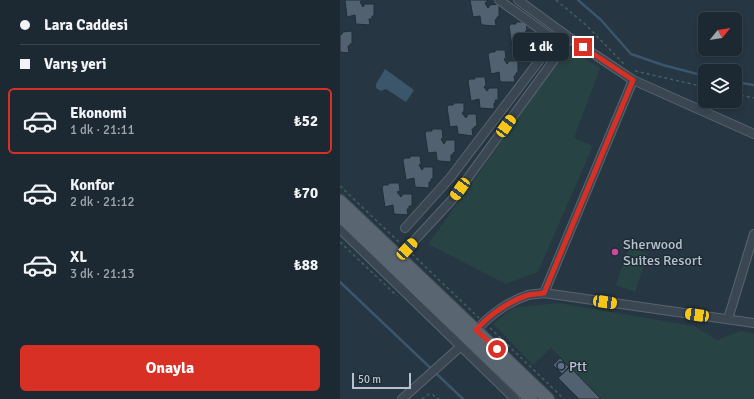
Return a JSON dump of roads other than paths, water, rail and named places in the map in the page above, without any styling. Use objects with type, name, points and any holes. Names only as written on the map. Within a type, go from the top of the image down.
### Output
[{"type":"main road","points":[[340,200],[403,253],[480,326],[548,399]]},
{"type":"main road","points":[[340,216],[531,399]]},
{"type":"street","points":[[405,228],[450,178],[555,40],[499,0]]},
{"type":"street","points":[[518,0],[570,38],[633,80],[754,134]]},
{"type":"street","points":[[403,253],[451,201],[570,38]]},
{"type":"street","points":[[544,293],[633,80]]},
{"type":"street","points":[[340,229],[515,399]]},
{"type":"street","points":[[728,319],[754,234]]},
{"type":"street","points":[[480,326],[504,307],[528,295],[544,293],[754,323]]},
{"type":"street","points":[[402,399],[460,347]]},
{"type":"water","points":[[385,69],[414,90],[406,102],[386,89],[381,91],[376,88],[376,84]]},
{"type":"waterway","points":[[578,0],[601,20],[631,54],[663,65],[698,74]]},
{"type":"waterway","points":[[742,83],[754,85]]},
{"type":"waterway","points":[[340,282],[463,399]]},
{"type":"place","name":"Sherwood Suites Resort","points":[[615,252]]},
{"type":"place","name":"Ptt","points":[[561,366]]}]
